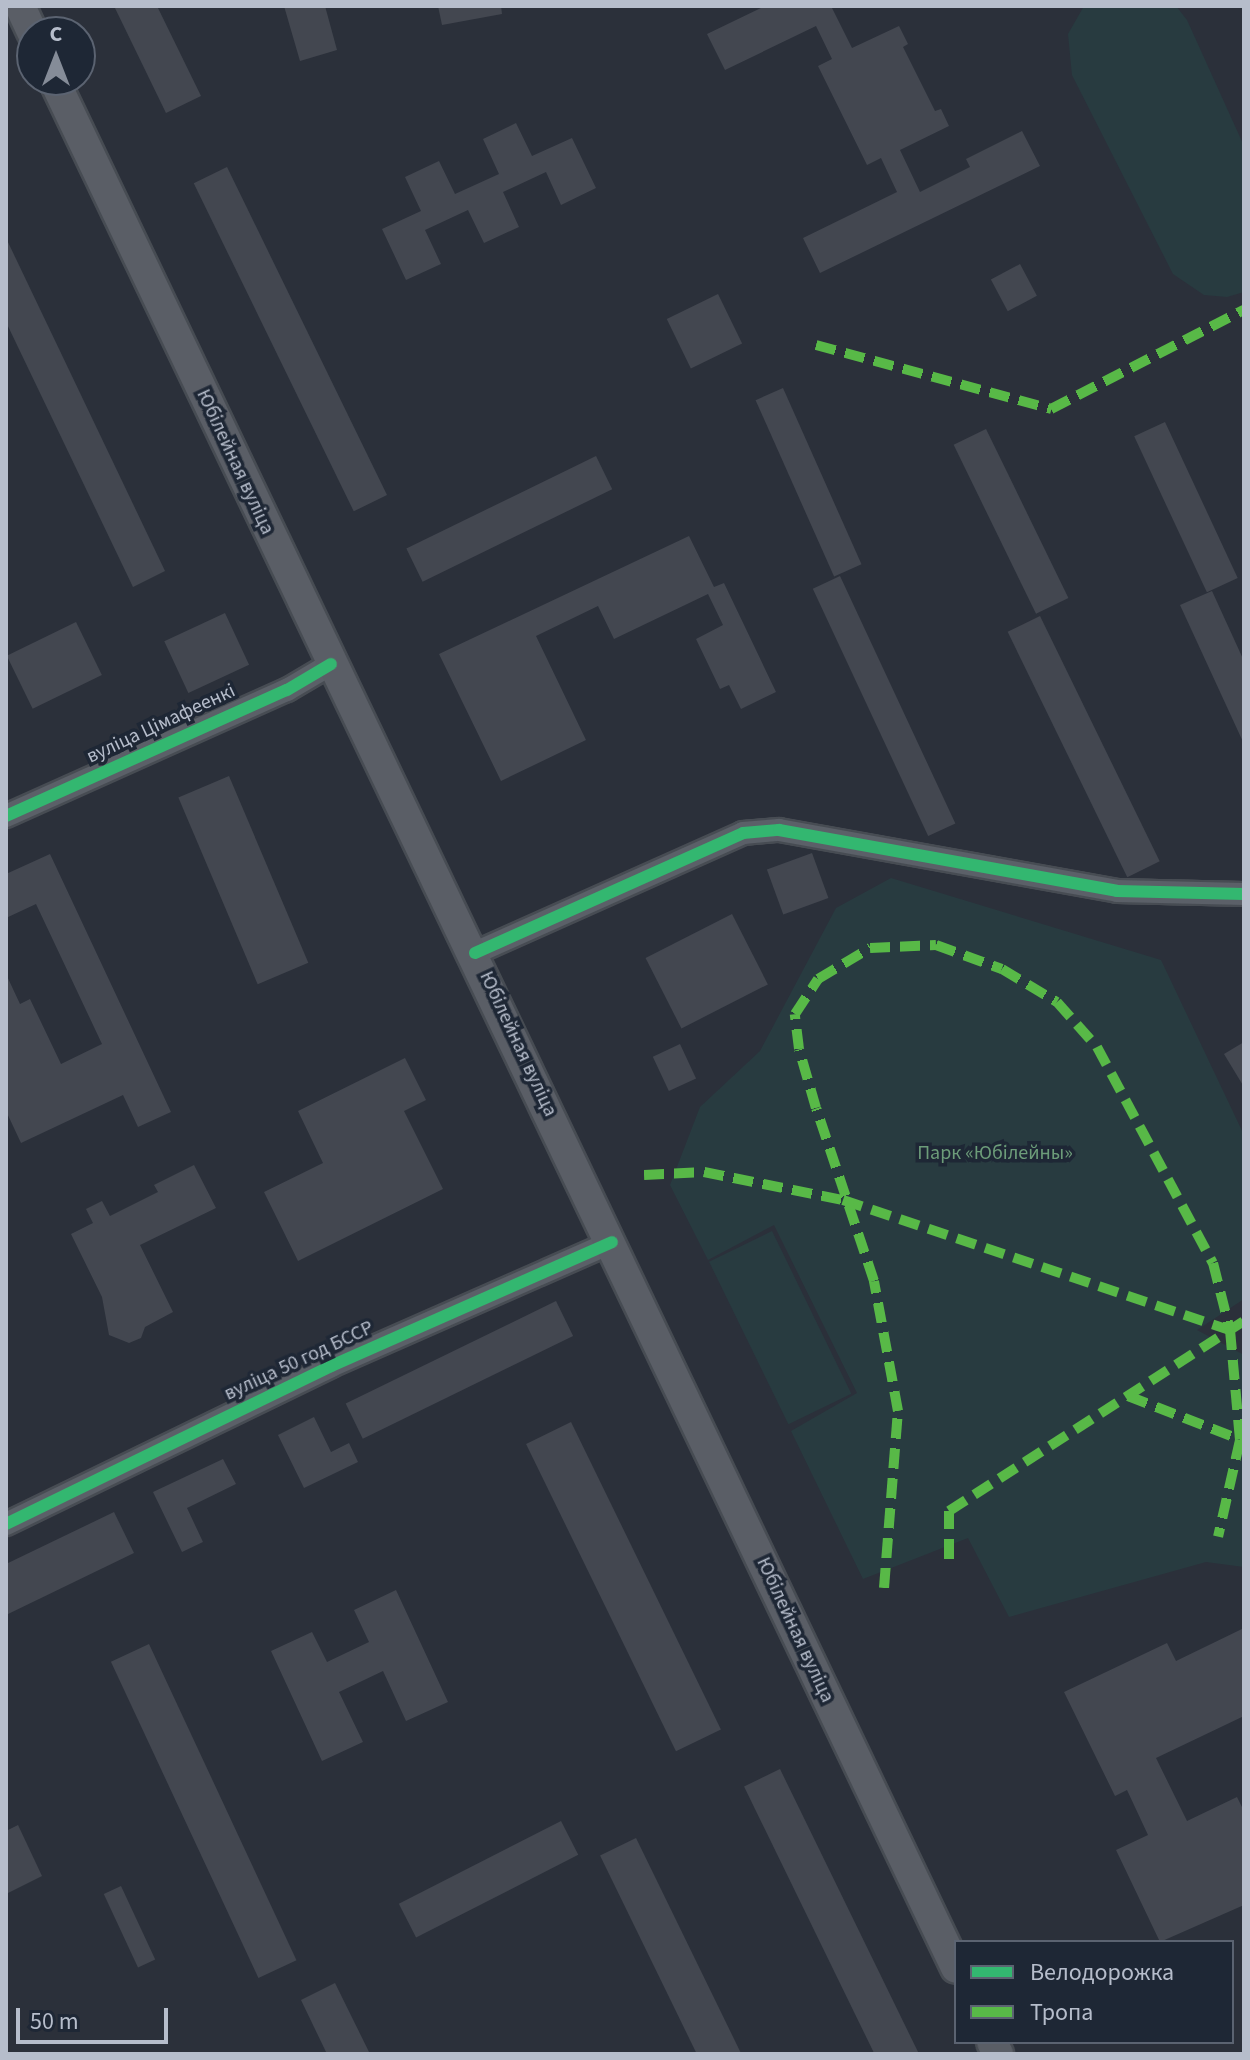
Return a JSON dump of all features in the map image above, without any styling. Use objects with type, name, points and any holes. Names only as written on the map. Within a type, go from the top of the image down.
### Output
[{"type":"main road","name":"Юбілейная вуліца","points":[[62,96],[331,664],[475,953],[954,1964]]},
{"type":"street","name":"вуліца Цімафеенкі","points":[[6,816],[287,690],[331,664]]},
{"type":"street","points":[[475,953],[743,833],[767,831],[1117,891],[1244,894]]},
{"type":"street","name":"вуліца 50 год БССР","points":[[6,1524],[331,1366],[612,1242]]},
{"type":"green space","points":[[1084,6],[1176,6],[1187,20],[1244,146],[1244,292],[1227,297],[1204,295],[1173,274],[1072,75],[1068,34]]},
{"type":"green space","name":"Парк «Юбілейны»","points":[[891,878],[1161,960],[1244,1135],[1244,1299],[1197,1330],[1244,1355],[1244,1567],[1206,1562],[1009,1617],[968,1538],[863,1579],[791,1431],[857,1393],[774,1225],[708,1260],[670,1185],[700,1107],[760,1051],[836,908]]},
{"type":"green space","points":[[772,1231],[851,1394],[788,1424],[709,1262]]},
{"type":"building","points":[[114,6],[157,6],[201,96],[166,113]]},
{"type":"building","points":[[284,6],[325,6],[337,50],[300,61]]},
{"type":"building","points":[[438,6],[501,6],[502,14],[442,25]]},
{"type":"building","points":[[765,6],[831,6],[852,48],[899,26],[908,44],[903,47],[935,111],[941,109],[949,126],[900,150],[920,192],[970,167],[966,159],[1022,131],[1040,166],[820,273],[803,238],[897,192],[881,158],[867,165],[818,66],[832,59],[816,26],[725,70],[707,34]]},
{"type":"building","points":[[516,123],[532,156],[572,138],[596,188],[561,205],[546,172],[503,192],[519,227],[484,243],[468,210],[425,230],[441,264],[406,280],[382,229],[421,211],[405,177],[439,161],[455,194],[499,174],[483,139]]},
{"type":"building","points":[[227,167],[387,495],[354,511],[194,183]]},
{"type":"building","points":[[6,238],[165,571],[133,587],[6,322]]},
{"type":"building","points":[[1020,264],[1037,296],[1008,311],[991,279]]},
{"type":"building","points":[[718,294],[742,343],[691,368],[667,319]]},
{"type":"building","points":[[783,388],[862,564],[834,577],[756,400]]},
{"type":"building","points":[[1165,422],[1238,578],[1207,592],[1134,436]]},
{"type":"building","points":[[986,429],[1068,598],[1036,614],[954,445]]},
{"type":"building","points":[[596,456],[612,489],[423,582],[406,548]]},
{"type":"building","points":[[689,536],[714,587],[724,583],[776,692],[741,709],[729,685],[720,689],[696,639],[723,625],[708,594],[614,639],[598,606],[536,636],[586,740],[501,781],[439,654]]},
{"type":"building","points":[[840,576],[955,823],[928,836],[813,589]]},
{"type":"building","points":[[1212,591],[1244,661],[1244,744],[1180,605]]},
{"type":"building","points":[[225,613],[249,665],[188,693],[164,641]]},
{"type":"building","points":[[1040,616],[1160,861],[1127,877],[1008,632]]},
{"type":"building","points":[[76,622],[102,675],[33,709],[7,656]]},
{"type":"building","points":[[229,776],[308,963],[258,984],[178,797]]},
{"type":"building","points":[[812,853],[828,898],[783,915],[767,869]]},
{"type":"building","points":[[50,854],[171,1112],[138,1127],[123,1095],[21,1143],[6,1111],[6,974],[20,1004],[30,999],[61,1064],[102,1044],[36,904],[6,918],[6,874]]},
{"type":"building","points":[[732,914],[768,984],[681,1028],[646,958]]},
{"type":"building","points":[[1244,1042],[1244,1087],[1224,1054]]},
{"type":"building","points":[[680,1044],[696,1078],[669,1091],[653,1057]]},
{"type":"building","points":[[405,1058],[426,1100],[404,1111],[443,1189],[298,1261],[264,1192],[323,1163],[298,1111]]},
{"type":"building","points":[[194,1165],[216,1208],[140,1245],[173,1312],[145,1327],[141,1338],[129,1343],[109,1335],[102,1297],[71,1234],[93,1223],[86,1209],[102,1201],[110,1216],[158,1192],[154,1185]]},
{"type":"building","points":[[556,1301],[573,1336],[363,1439],[346,1404]]},
{"type":"building","points":[[314,1417],[331,1452],[349,1443],[358,1462],[304,1488],[278,1435]]},
{"type":"building","points":[[571,1422],[721,1729],[676,1751],[526,1444]]},
{"type":"building","points":[[223,1459],[236,1484],[187,1508],[203,1542],[182,1552],[153,1492]]},
{"type":"building","points":[[114,1512],[134,1553],[6,1615],[6,1564]]},
{"type":"building","points":[[396,1590],[448,1702],[406,1721],[383,1671],[339,1692],[363,1742],[322,1761],[271,1651],[312,1632],[327,1662],[369,1642],[354,1610]]},
{"type":"building","points":[[1244,1628],[1244,1716],[1156,1758],[1187,1821],[1237,1797],[1244,1811],[1244,1905],[1159,1940],[1116,1850],[1148,1835],[1127,1790],[1115,1796],[1064,1692],[1167,1643],[1176,1661]]},
{"type":"building","points":[[149,1644],[296,1960],[258,1978],[111,1662]]},
{"type":"building","points":[[780,1769],[919,2054],[874,2054],[744,1787]]},
{"type":"building","points":[[561,1821],[578,1855],[416,1937],[399,1904]]},
{"type":"building","points":[[18,1825],[42,1876],[6,1894],[6,1831]]},
{"type":"building","points":[[636,1838],[741,2054],[697,2054],[600,1856]]},
{"type":"building","points":[[121,1886],[155,1959],[138,1967],[104,1894]]},
{"type":"building","points":[[335,1983],[370,2054],[327,2054],[301,2000]]},
{"type":"marked path","points":[[816,345],[1051,409],[1244,310]]},
{"type":"marked path","points":[[884,1588],[898,1411],[874,1281],[816,1108],[799,1049],[795,1014],[818,979],[870,948],[936,945],[1002,969],[1057,1002],[1097,1047],[1213,1263],[1230,1330],[1240,1440],[1218,1537]]},
{"type":"marked path","points":[[644,1175],[704,1172],[843,1200],[1230,1330]]},
{"type":"marked path","points":[[949,1559],[949,1511],[1244,1321]]},
{"type":"marked path","points":[[1128,1396],[1244,1441]]},
{"type":"cycle path","points":[[6,816],[287,690],[331,664]]},
{"type":"cycle path","points":[[475,953],[743,833],[779,830],[1117,891],[1244,894]]},
{"type":"cycle path","points":[[6,1524],[331,1366],[612,1242]]}]
